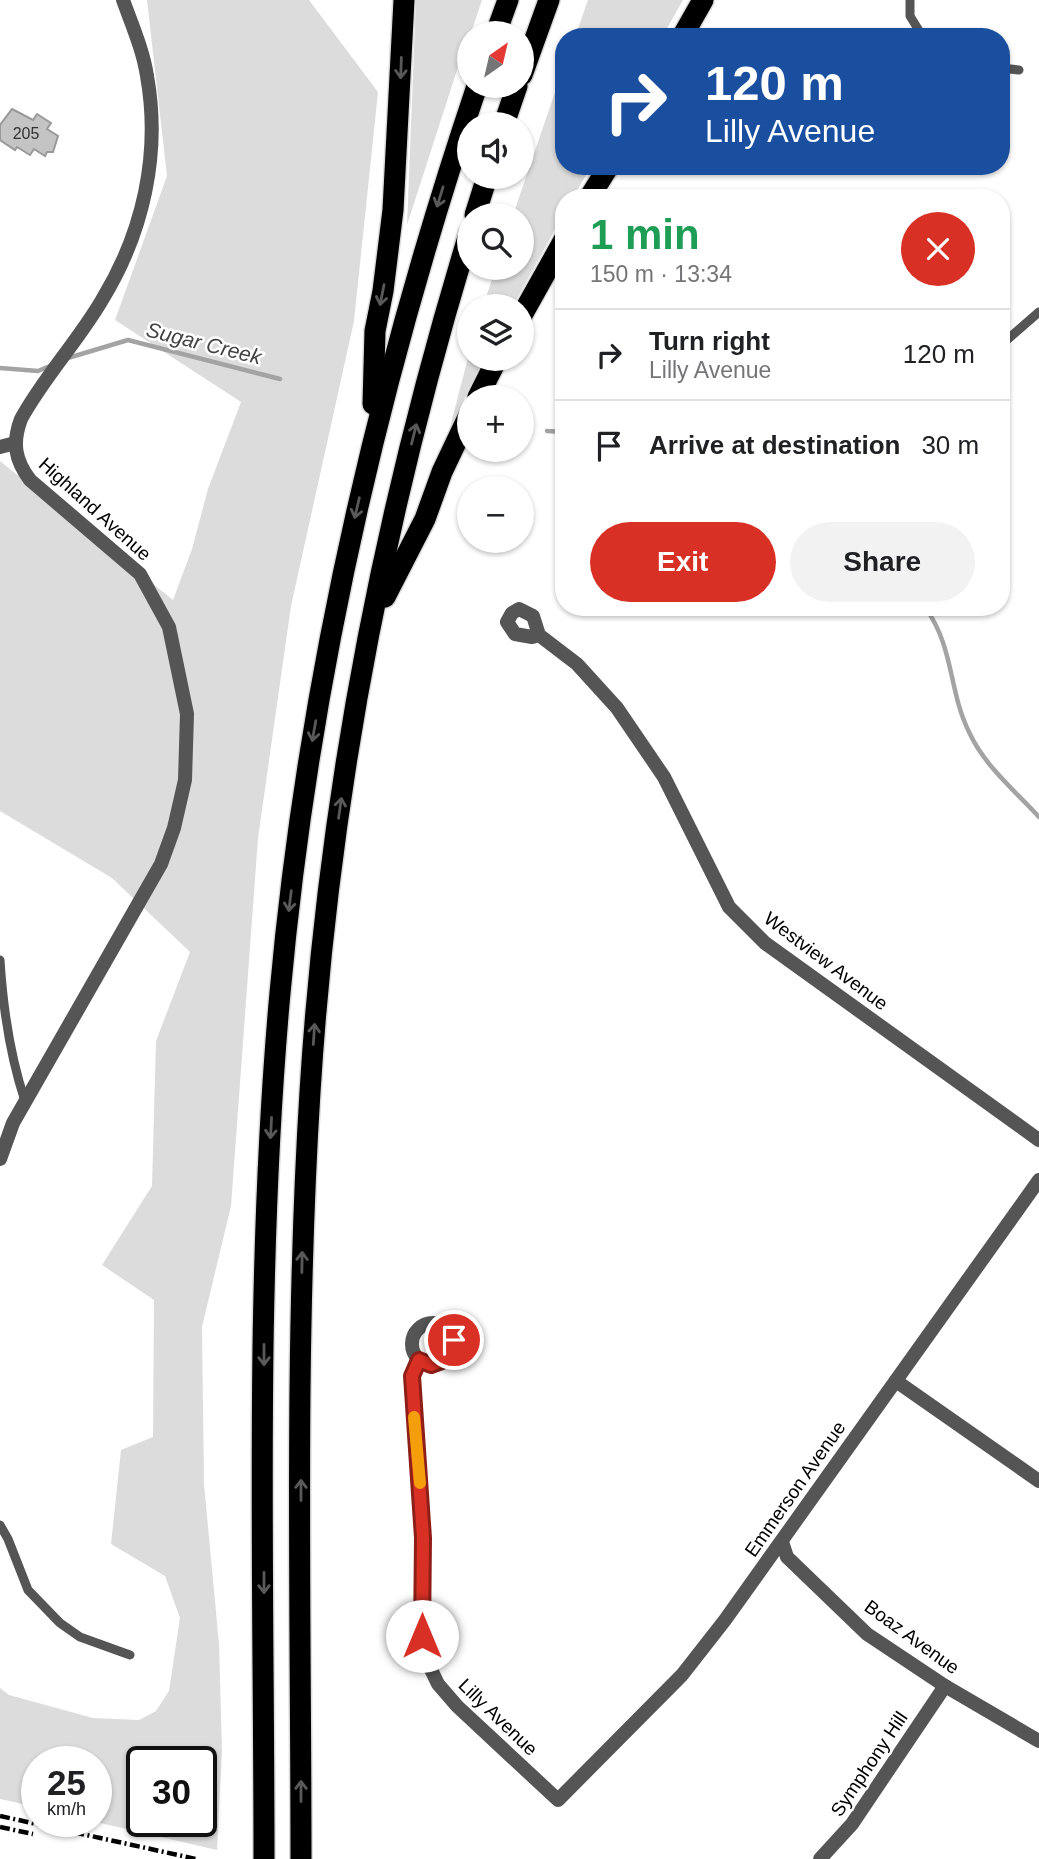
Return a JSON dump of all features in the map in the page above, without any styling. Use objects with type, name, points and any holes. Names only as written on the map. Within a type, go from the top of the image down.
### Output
[{"type":"highway","points":[[372,441],[375,331],[393,210],[404,0]]},
{"type":"highway","points":[[500,21],[508,0]]},
{"type":"highway","points":[[534,43],[550,0]]},
{"type":"highway","points":[[687,28],[703,0]]},
{"type":"highway","points":[[264,1859],[264,1324],[274,1070],[298,833],[328,648],[372,441],[413,287],[473,98]]},
{"type":"highway","points":[[533,294],[555,256]]},
{"type":"highway","points":[[301,1859],[302,1265],[310,1094],[333,857],[372,620],[412,440],[457,277]]},
{"type":"highway","points":[[372,620],[425,519],[457,440]]},
{"type":"street","points":[[0,447],[15,443],[21,419],[102,301],[137,229],[149,168],[152,136],[148,76],[123,0]]},
{"type":"street","name":"Highland Avenue","points":[[0,1159],[13,1123],[25,1101],[161,864],[174,828],[185,780],[187,714],[169,627],[140,574],[30,480],[18,464],[15,443]]},
{"type":"street","name":"Westview Avenue","points":[[539,635],[577,663],[617,708],[664,777],[729,906],[765,943],[1039,1140]]},
{"type":"street","name":"Emmerson Avenue","points":[[558,1800],[682,1675],[782,1542],[1039,1180]]},
{"type":"street","name":"Lilly Avenue","points":[[419,1360],[412,1376],[423,1538],[422,1636],[425,1657],[438,1684],[457,1706],[558,1800]]},
{"type":"street","points":[[896,1381],[1039,1481]]},
{"type":"street","name":"Boaz Avenue","points":[[782,1542],[787,1557],[867,1634],[945,1686],[1039,1741]]},
{"type":"street","name":"Symphony Hill","points":[[820,1859],[852,1824],[945,1686]]},
{"type":"lane","points":[[910,0],[910,16],[917,28]]},
{"type":"lane","points":[[1010,68],[1019,69]]},
{"type":"lane","points":[[1010,337],[1039,312]]},
{"type":"lane","points":[[0,960],[2,991],[15,1070],[25,1101]]},
{"type":"lane","points":[[0,1525],[28,1590],[60,1623],[91,1642],[130,1655]]},
{"type":"shaded area","points":[[147,0],[309,0],[378,92],[354,321],[291,606],[258,838],[231,1206],[202,1327],[204,1484],[219,1644],[222,1750],[217,1850],[161,1837],[217,1837],[217,1746],[126,1746],[126,1829],[112,1826],[112,1746],[21,1746],[21,1804],[0,1799],[0,1688],[9,1695],[93,1718],[139,1720],[156,1711],[169,1691],[180,1618],[165,1576],[111,1544],[121,1450],[153,1437],[154,1300],[102,1265],[152,1186],[156,1041],[190,952],[112,878],[0,811],[0,461],[173,600],[192,549],[208,489],[241,402],[115,320],[167,176]]},
{"type":"shaded area","points":[[416,0],[482,0],[475,21],[457,21],[457,70],[407,225]]},
{"type":"shaded area","points":[[588,0],[683,0],[667,28],[578,28]]},
{"type":"shaded area","points":[[555,92],[555,175],[586,175],[578,189],[555,189],[555,230],[534,268],[534,203],[517,203],[522,189],[534,189],[534,154]]},
{"type":"shaded area","points":[[492,280],[527,280],[520,294],[487,294]]},
{"type":"shaded area","points":[[465,371],[478,371],[471,385],[461,385]]},
{"type":"shaded area","points":[[457,400],[457,415],[449,431]]},
{"type":"building","points":[[12,109],[33,120],[37,114],[51,123],[47,129],[58,136],[53,152],[47,152],[45,156],[34,149],[30,155],[17,147],[15,150],[0,140],[0,125]]},
{"type":"waterway","name":"Sugar Creek","points":[[68,358],[128,340],[280,379]]},
{"type":"waterway","name":"Sugar Creek","points":[[0,368],[38,371],[50,366]]},
{"type":"waterway","name":"Sugar Creek","points":[[547,431],[555,431]]},
{"type":"waterway","name":"Sugar Creek","points":[[931,616],[942,639],[963,718],[976,746],[1001,778],[1039,817]]},
{"type":"railway","points":[[0,1816],[196,1859]]},
{"type":"railway","points":[[0,1827],[21,1831]]},
{"type":"slow traffic","points":[[414,1417],[420,1483]]},
{"type":"route","points":[[422,1636],[423,1538],[412,1376],[419,1360],[431,1365],[444,1363],[453,1353],[454,1340]]}]
